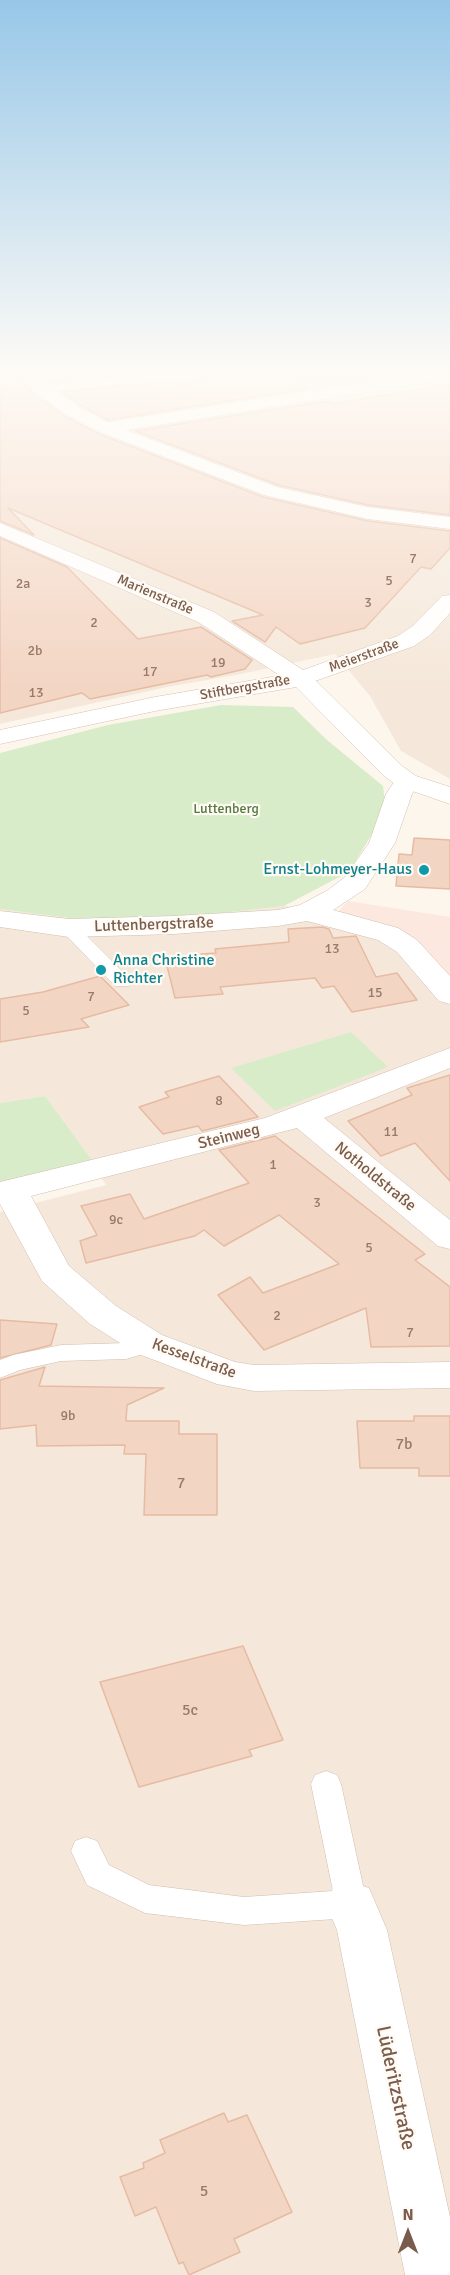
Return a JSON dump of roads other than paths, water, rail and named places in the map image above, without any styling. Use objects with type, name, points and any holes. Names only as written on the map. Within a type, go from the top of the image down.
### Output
[{"type":"street","points":[[230,475],[301,499],[369,513],[450,523]]},
{"type":"street","name":"Marienstraße","points":[[0,529],[206,617],[301,679]]},
{"type":"street","name":"Meierstraße","points":[[301,679],[406,641],[422,630],[450,601]]},
{"type":"street","name":"Stiftbergstraße","points":[[0,737],[155,704],[301,679],[393,771],[407,781],[450,796]]},
{"type":"street","name":"Luttenbergstraße","points":[[0,919],[69,928],[174,926],[278,918],[308,912],[338,896],[355,883],[382,843],[399,794],[407,781]]},
{"type":"street","name":"Luttenbergstraße","points":[[308,912],[388,934],[407,946],[450,995]]},
{"type":"street","name":"Steinweg","points":[[5,1192],[276,1125],[450,1057]]},
{"type":"street","name":"Notholdstraße","points":[[302,1115],[355,1162],[450,1238]]},
{"type":"street","name":"Kesselstraße","points":[[5,1192],[55,1273],[103,1315],[149,1344],[230,1375],[254,1378],[450,1375]]},
{"type":"street","name":"Lüderitzstraße","points":[[351,1904],[362,1930],[434,2275]]},
{"type":"lane","points":[[69,928],[122,982]]},
{"type":"lane","points":[[0,1370],[13,1363],[61,1353],[126,1351],[149,1344]]},
{"type":"lane","points":[[86,1851],[98,1875],[144,1899],[244,1911],[351,1904],[326,1784]]},
{"type":"place","name":"Ernst-Lohmeyer-Haus","points":[[424,870]]},
{"type":"place","name":"Anna Christine Richter","points":[[101,970]]},
{"type":"park label","name":"Luttenberg","points":[[226,809]]}]
